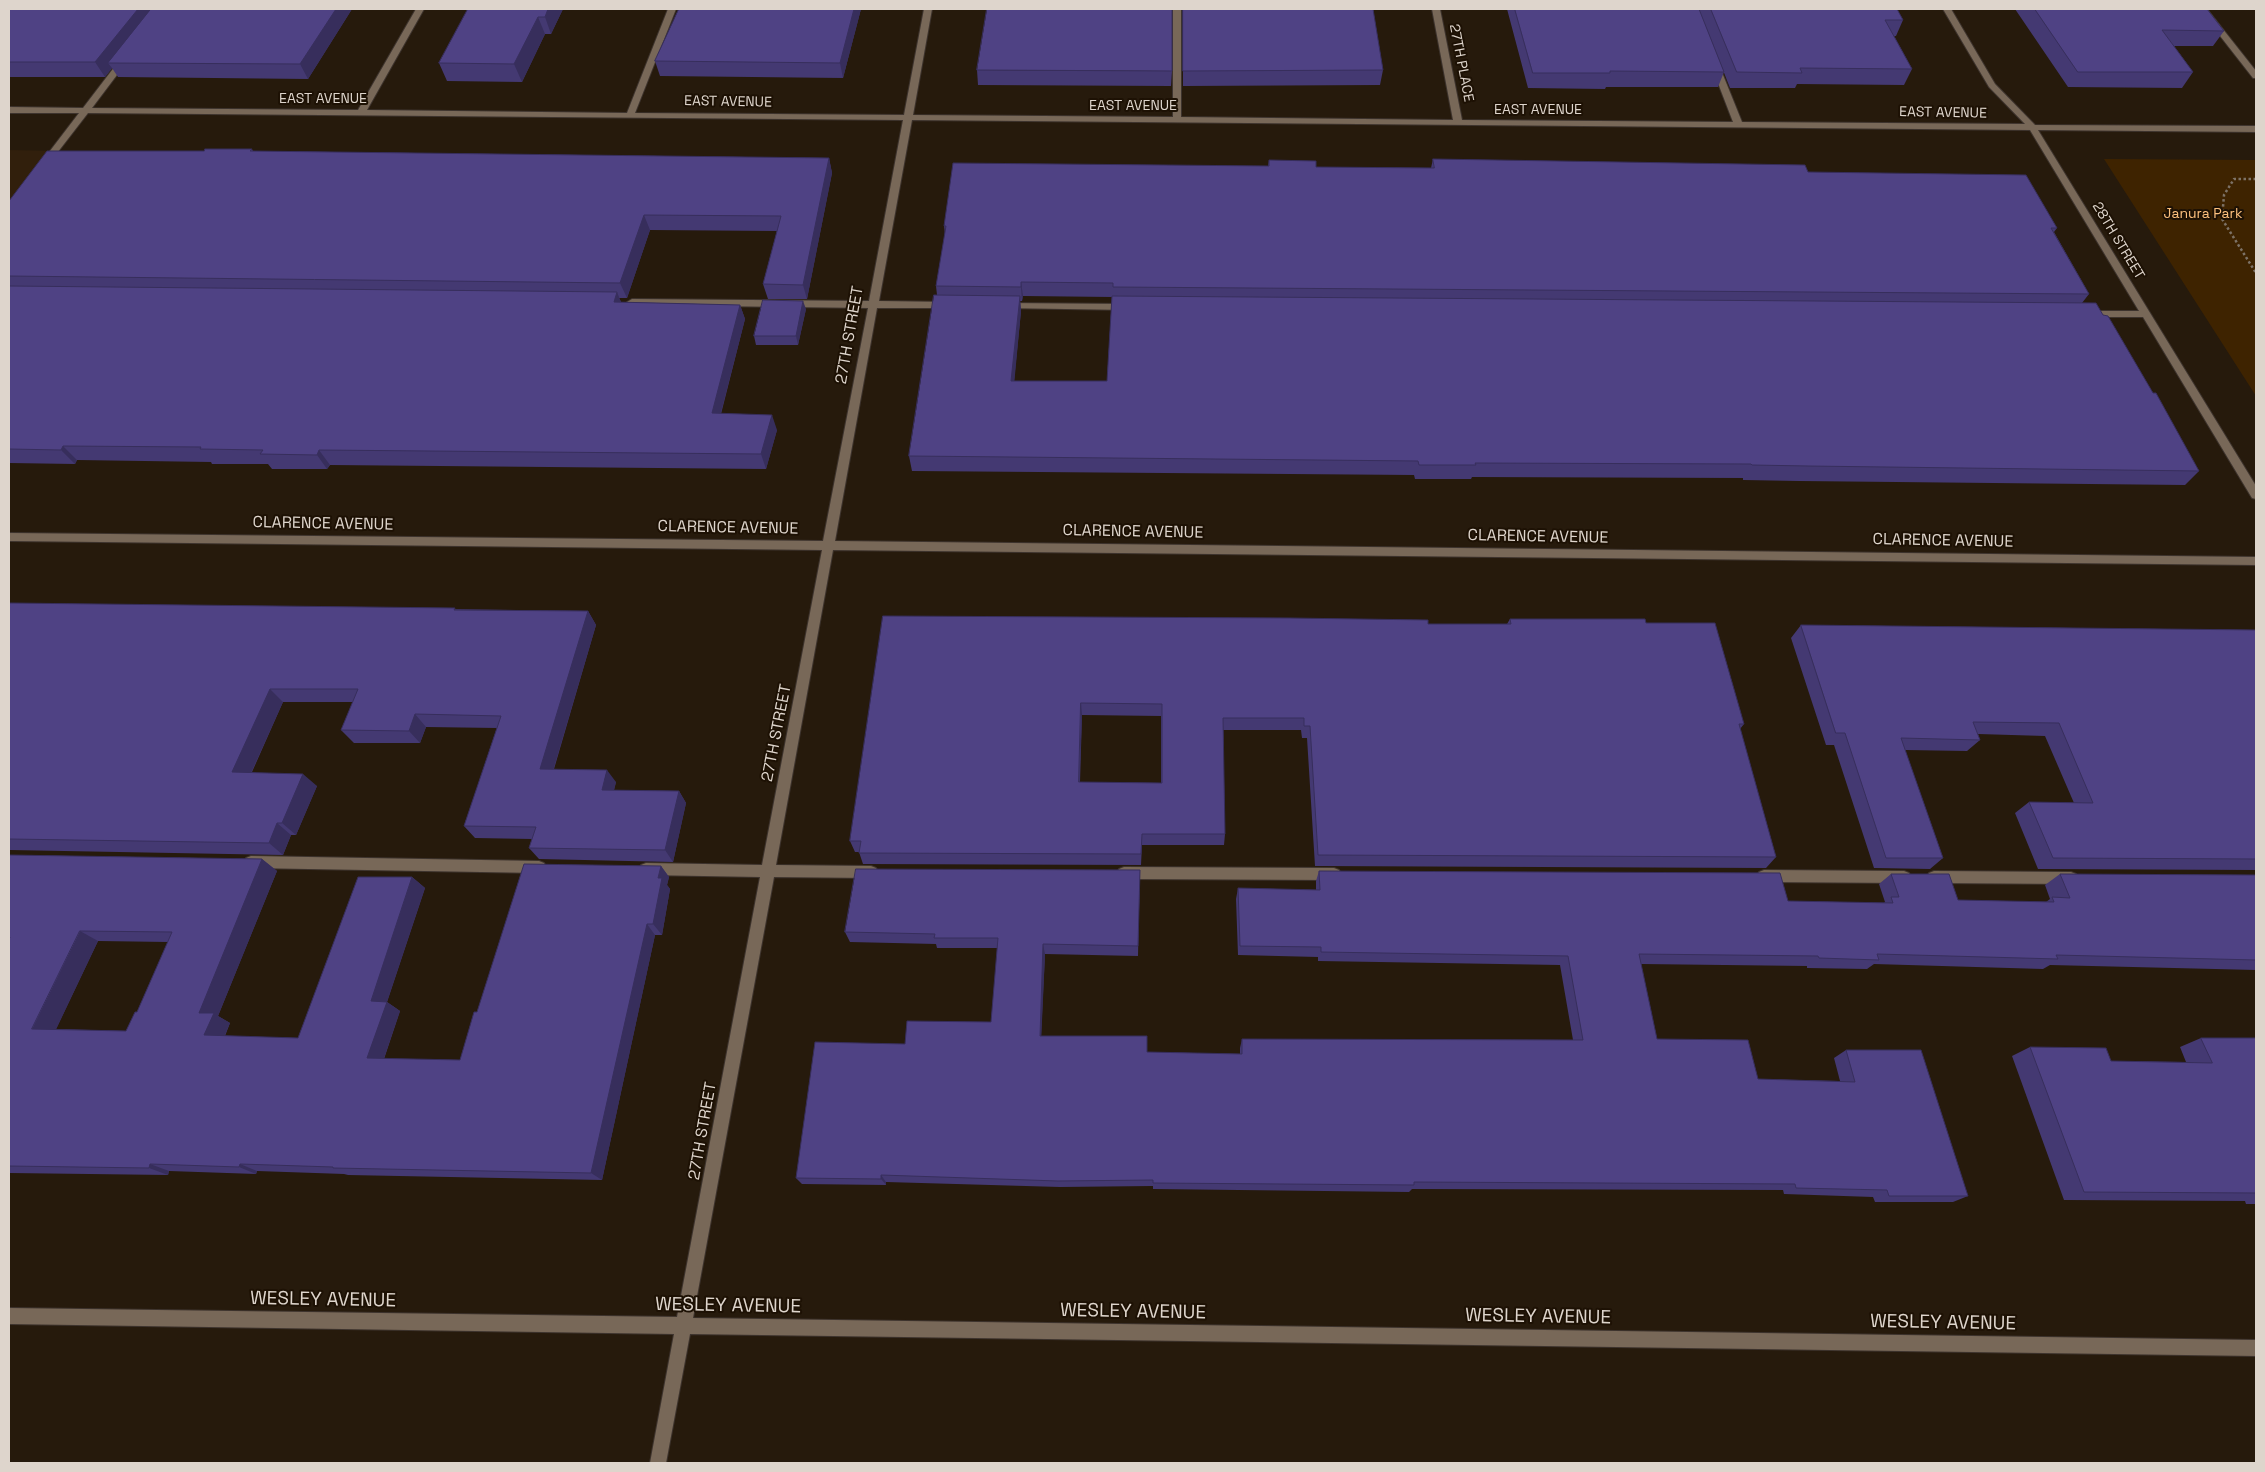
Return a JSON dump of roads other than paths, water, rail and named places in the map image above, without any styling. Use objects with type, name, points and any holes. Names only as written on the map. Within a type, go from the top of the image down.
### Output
[{"type":"street","points":[[361,113],[420,9]]},
{"type":"street","points":[[630,115],[672,9]]},
{"type":"street","name":"27TH STREET","points":[[658,1463],[928,9]]},
{"type":"street","points":[[1177,9],[1177,120]]},
{"type":"street","name":"27TH PLACE","points":[[1436,9],[1458,123]]},
{"type":"street","name":"28TH STREET","points":[[1947,9],[1992,85],[2033,128],[2256,495]]},
{"type":"street","points":[[2203,9],[2256,76]]},
{"type":"street","points":[[39,170],[130,54]]},
{"type":"street","points":[[1711,54],[1739,125]]},
{"type":"street","name":"EAST AVENUE","points":[[9,110],[2033,128],[2256,128]]},
{"type":"street","points":[[617,302],[958,305]]},
{"type":"street","points":[[998,306],[1137,307]]},
{"type":"street","points":[[2080,314],[2147,314]]},
{"type":"street","name":"CLARENCE AVENUE","points":[[9,537],[2256,561]]},
{"type":"street","points":[[237,862],[554,868]]},
{"type":"street","points":[[634,869],[888,872]]},
{"type":"street","points":[[1107,873],[1347,874]]},
{"type":"street","points":[[1747,876],[2086,878]]},
{"type":"street","name":"WESLEY AVENUE","points":[[9,1316],[2256,1348]]},
{"type":"park label","name":"Janura Park","points":[[2203,214]]}]
